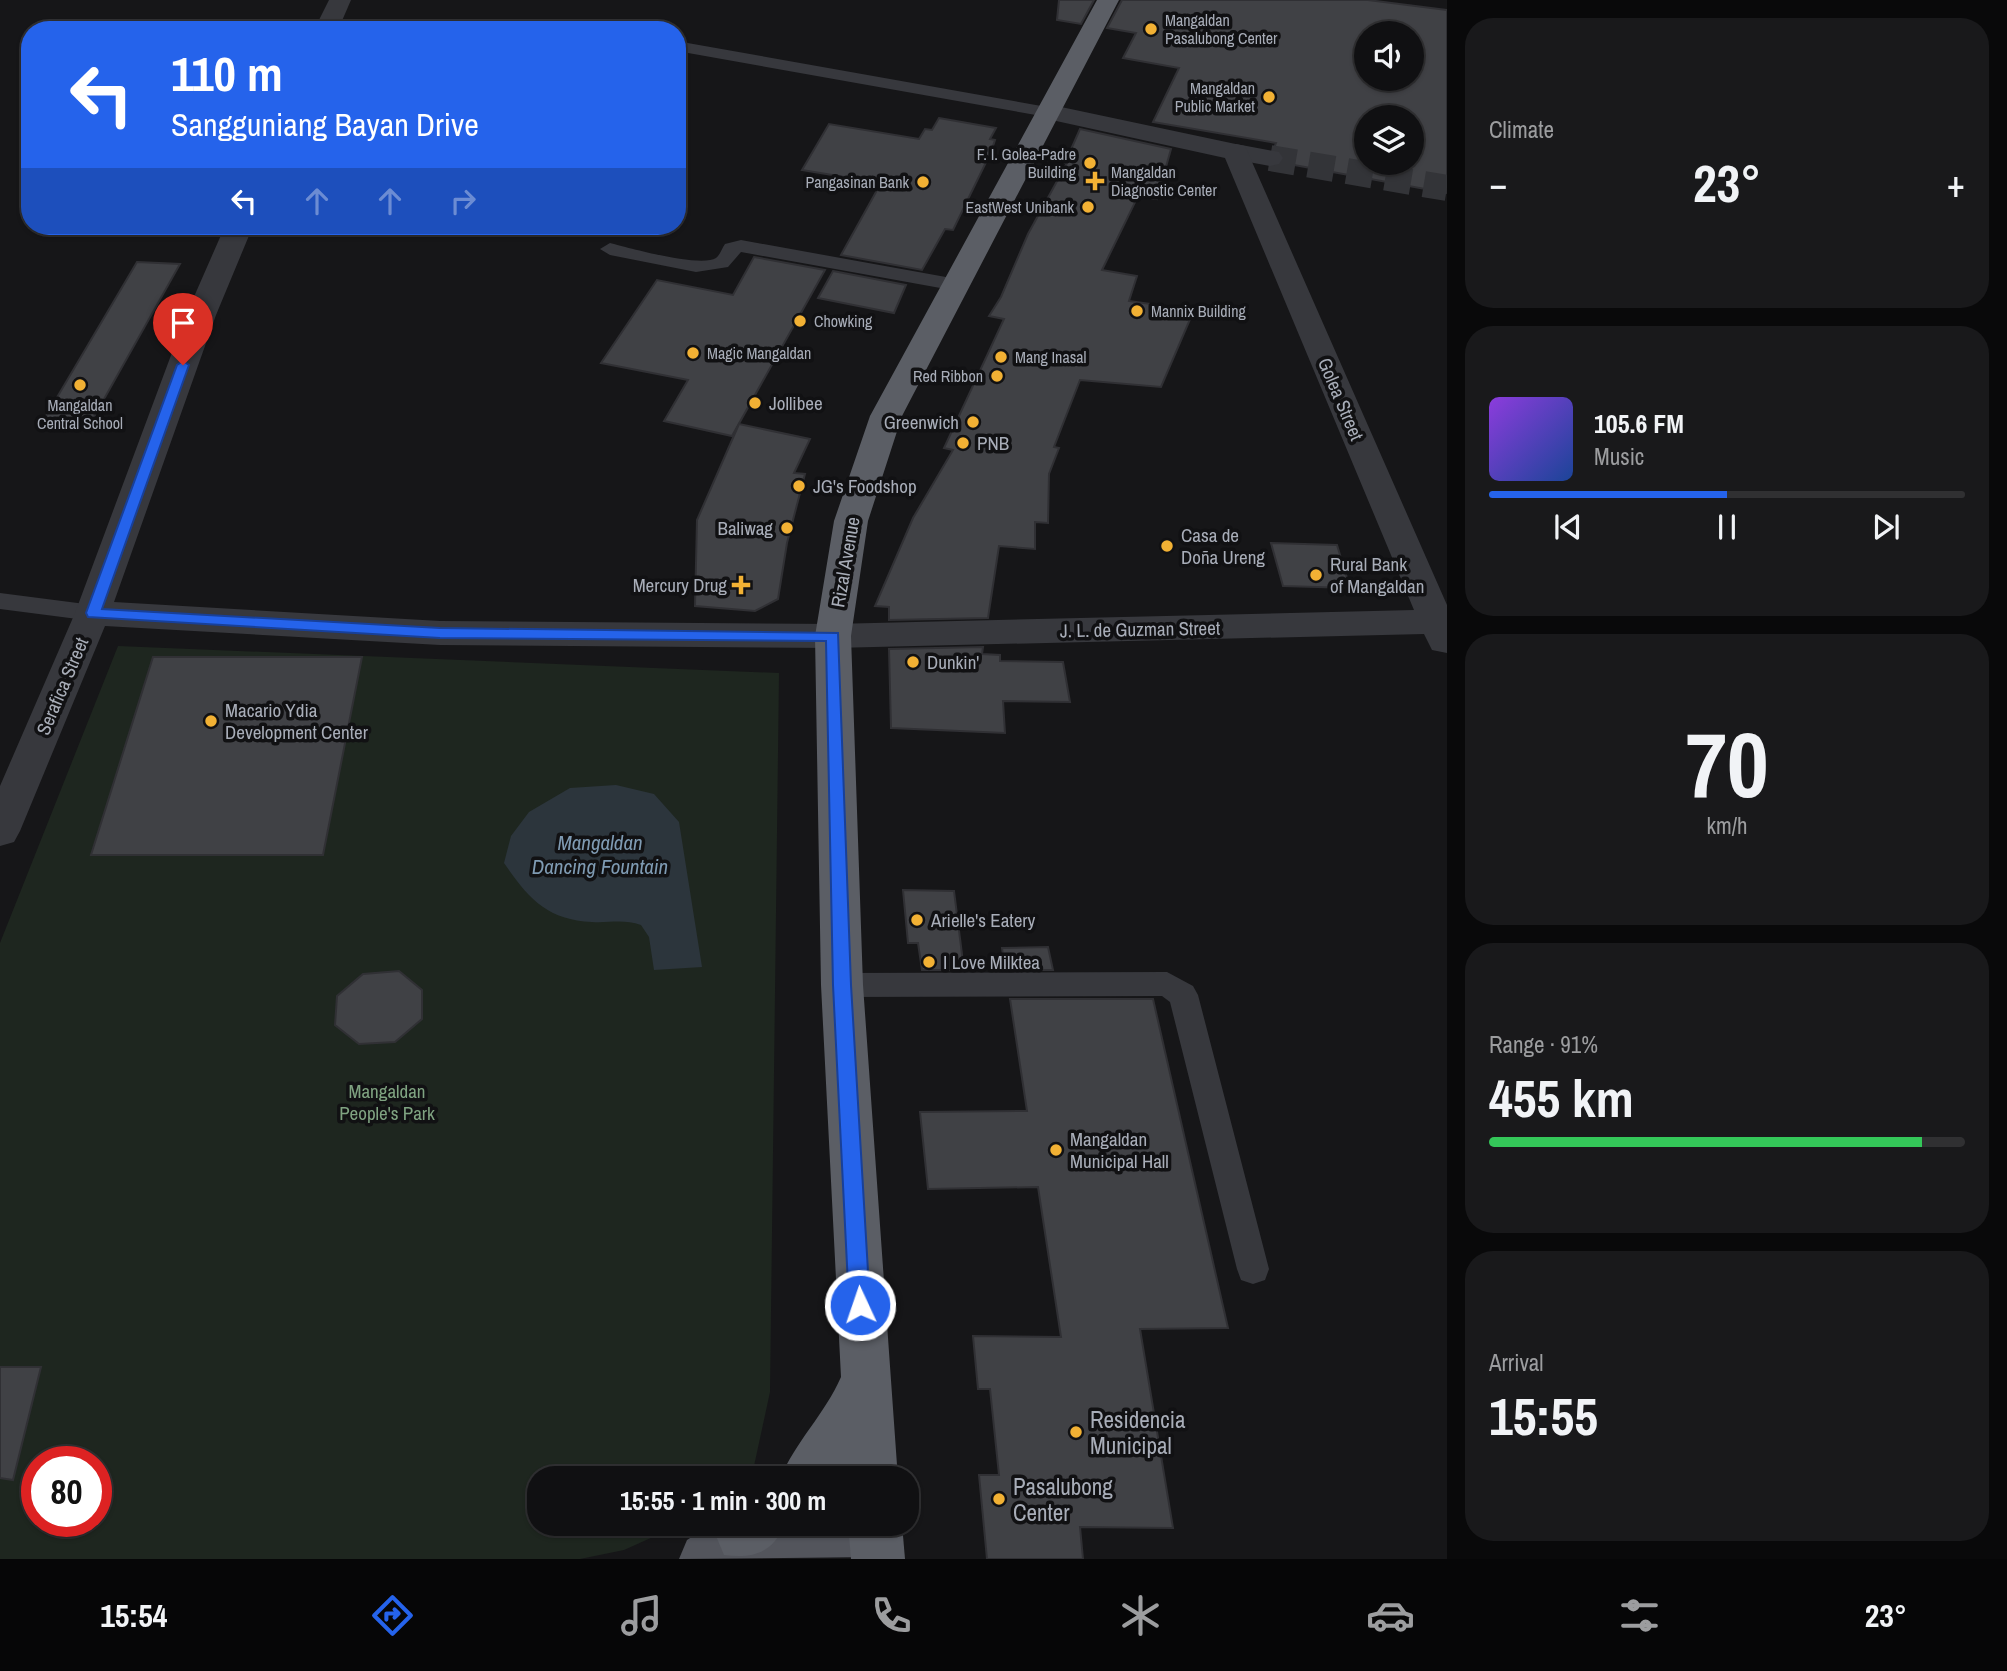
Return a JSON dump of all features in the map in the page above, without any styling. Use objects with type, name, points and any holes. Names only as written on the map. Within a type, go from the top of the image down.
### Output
[{"type":"highway","name":"Rizal Avenue","points":[[871,1466],[842,985],[833,636],[837,596],[851,521],[873,449],[906,374],[990,225],[1108,0]]},
{"type":"highway","points":[[815,1466],[849,1417],[864,1382]]},
{"type":"main road","points":[[735,1540],[876,1538]]},
{"type":"street","points":[[330,21],[340,0]]},
{"type":"street","points":[[1047,112],[1270,158]]},
{"type":"street","name":"Golea Street","points":[[1236,152],[1443,629]]},
{"type":"street","name":"Serafica Street","points":[[0,831],[93,613],[201,315],[236,235]]},
{"type":"street","name":"J. L. de Guzman Street","points":[[93,613],[440,633],[833,636],[1443,629]]},
{"type":"lane","points":[[686,48],[1047,112]]},
{"type":"lane","points":[[610,249],[687,266],[719,264],[727,258],[732,248],[741,246],[957,285]]},
{"type":"lane","points":[[0,601],[93,613]]},
{"type":"lane","points":[[842,985],[1167,985],[1183,995],[1253,1269]]},
{"type":"green space","name":"Mangaldan People's Park","points":[[118,646],[779,673],[770,1392],[754,1466],[527,1466],[527,1536],[655,1536],[624,1550],[580,1559],[0,1559],[0,943]]},
{"type":"water","name":"Mangaldan Dancing Fountain","points":[[616,785],[654,794],[679,822],[702,967],[654,970],[649,937],[641,925],[576,920],[551,912],[531,897],[504,863],[511,836],[529,812],[570,788]]},
{"type":"building","points":[[1059,0],[1094,0],[1081,24],[1057,20]]},
{"type":"building","name":"Mangaldan Public Market","points":[[1122,0],[1368,0],[1447,10],[1447,193],[1283,163],[1285,157],[1281,151],[1274,148],[1276,143],[1153,122],[1179,68],[1123,58],[1136,33],[1107,28]]},
{"type":"building","points":[[939,118],[996,128],[990,139],[995,140],[991,152],[953,230],[945,229],[922,270],[841,255],[881,183],[802,170],[829,124],[919,139],[925,129],[932,130]]},
{"type":"building","points":[[1080,129],[1171,149],[1157,199],[1138,196],[1102,270],[1137,276],[1129,301],[1194,310],[1161,387],[1080,380],[1054,447],[1059,448],[1049,474],[1048,523],[1035,522],[1035,549],[999,546],[988,618],[889,620],[889,607],[875,606],[913,518],[953,450],[944,448],[1004,319],[989,316],[1001,297],[1028,234],[1067,163]]},
{"type":"building","name":"Magic Mangaldan","points":[[754,257],[825,270],[732,436],[664,421],[688,380],[601,363],[657,280],[733,295]]},
{"type":"building","points":[[137,262],[180,264],[90,424],[43,421]]},
{"type":"building","points":[[833,271],[906,285],[894,313],[818,298]]},
{"type":"building","points":[[739,424],[810,439],[794,473],[805,474],[787,543],[778,599],[755,611],[695,606],[697,520]]},
{"type":"building","points":[[1271,543],[1337,545],[1350,588],[1283,586]]},
{"type":"building","points":[[983,647],[982,654],[1000,655],[1000,661],[1063,662],[1070,702],[1003,701],[1005,733],[891,728],[889,649]]},
{"type":"building","points":[[153,657],[362,657],[323,855],[91,855]]},
{"type":"building","points":[[903,890],[954,891],[964,970],[922,970],[918,943],[908,943]]},
{"type":"building","points":[[1048,947],[1053,970],[1005,970],[1002,948]]},
{"type":"building","points":[[399,971],[422,990],[422,1019],[395,1042],[359,1044],[335,1025],[337,996],[363,974]]},
{"type":"building","name":"Mangaldan Municipal Hall","points":[[1010,999],[1153,999],[1228,1328],[1140,1329],[1173,1528],[1080,1527],[1083,1559],[987,1559],[979,1475],[999,1475],[990,1389],[978,1389],[973,1336],[1061,1337],[1038,1187],[928,1189],[920,1112],[1027,1111]]},
{"type":"building","points":[[0,1367],[41,1367],[13,1480],[0,1478]]},
{"type":"tunnel","points":[[1270,158],[1447,188]]},
{"type":"place","name":"Mangaldan Pasalubong Center","points":[[1151,29]]},
{"type":"place","name":"Mangaldan Public Market","points":[[1269,97]]},
{"type":"place","name":"F. I. Golea-Padre Building","points":[[1090,163]]},
{"type":"place","name":"Mangaldan Diagnostic Center","points":[[1095,181]]},
{"type":"place","name":"Pangasinan Bank","points":[[923,182]]},
{"type":"place","name":"EastWest Unibank","points":[[1088,207]]},
{"type":"place","name":"Mannix Building","points":[[1137,311]]},
{"type":"place","name":"Chowking","points":[[800,321]]},
{"type":"place","name":"Magic Mangaldan","points":[[693,353]]},
{"type":"place","name":"Mang Inasal","points":[[1001,357]]},
{"type":"place","name":"Red Ribbon","points":[[997,376]]},
{"type":"place","name":"Mangaldan Central School","points":[[80,385]]},
{"type":"place","name":"Jollibee","points":[[755,403]]},
{"type":"place","name":"Greenwich","points":[[973,422]]},
{"type":"place","name":"PNB","points":[[963,443]]},
{"type":"place","name":"JG's Foodshop","points":[[799,486]]},
{"type":"place","name":"Baliwag","points":[[787,528]]},
{"type":"place","name":"Casa de Doña Ureng","points":[[1167,546]]},
{"type":"place","name":"Rural Bank of Mangaldan","points":[[1316,575]]},
{"type":"place","name":"Mercury Drug","points":[[741,585]]},
{"type":"place","name":"Dunkin'","points":[[913,662]]},
{"type":"place","name":"Macario Ydia Development Center","points":[[211,721]]},
{"type":"place","name":"Arielle's Eatery","points":[[917,920]]},
{"type":"place","name":"I Love Milktea","points":[[929,962]]},
{"type":"place","name":"Mangaldan Municipal Hall","points":[[1056,1150]]},
{"type":"place","name":"Residencia Municipal","points":[[1076,1432]]},
{"type":"place","name":"Pasalubong Center","points":[[999,1499]]},
{"type":"route","points":[[183,365],[93,613],[440,633],[833,636],[842,985],[860,1305]]}]
